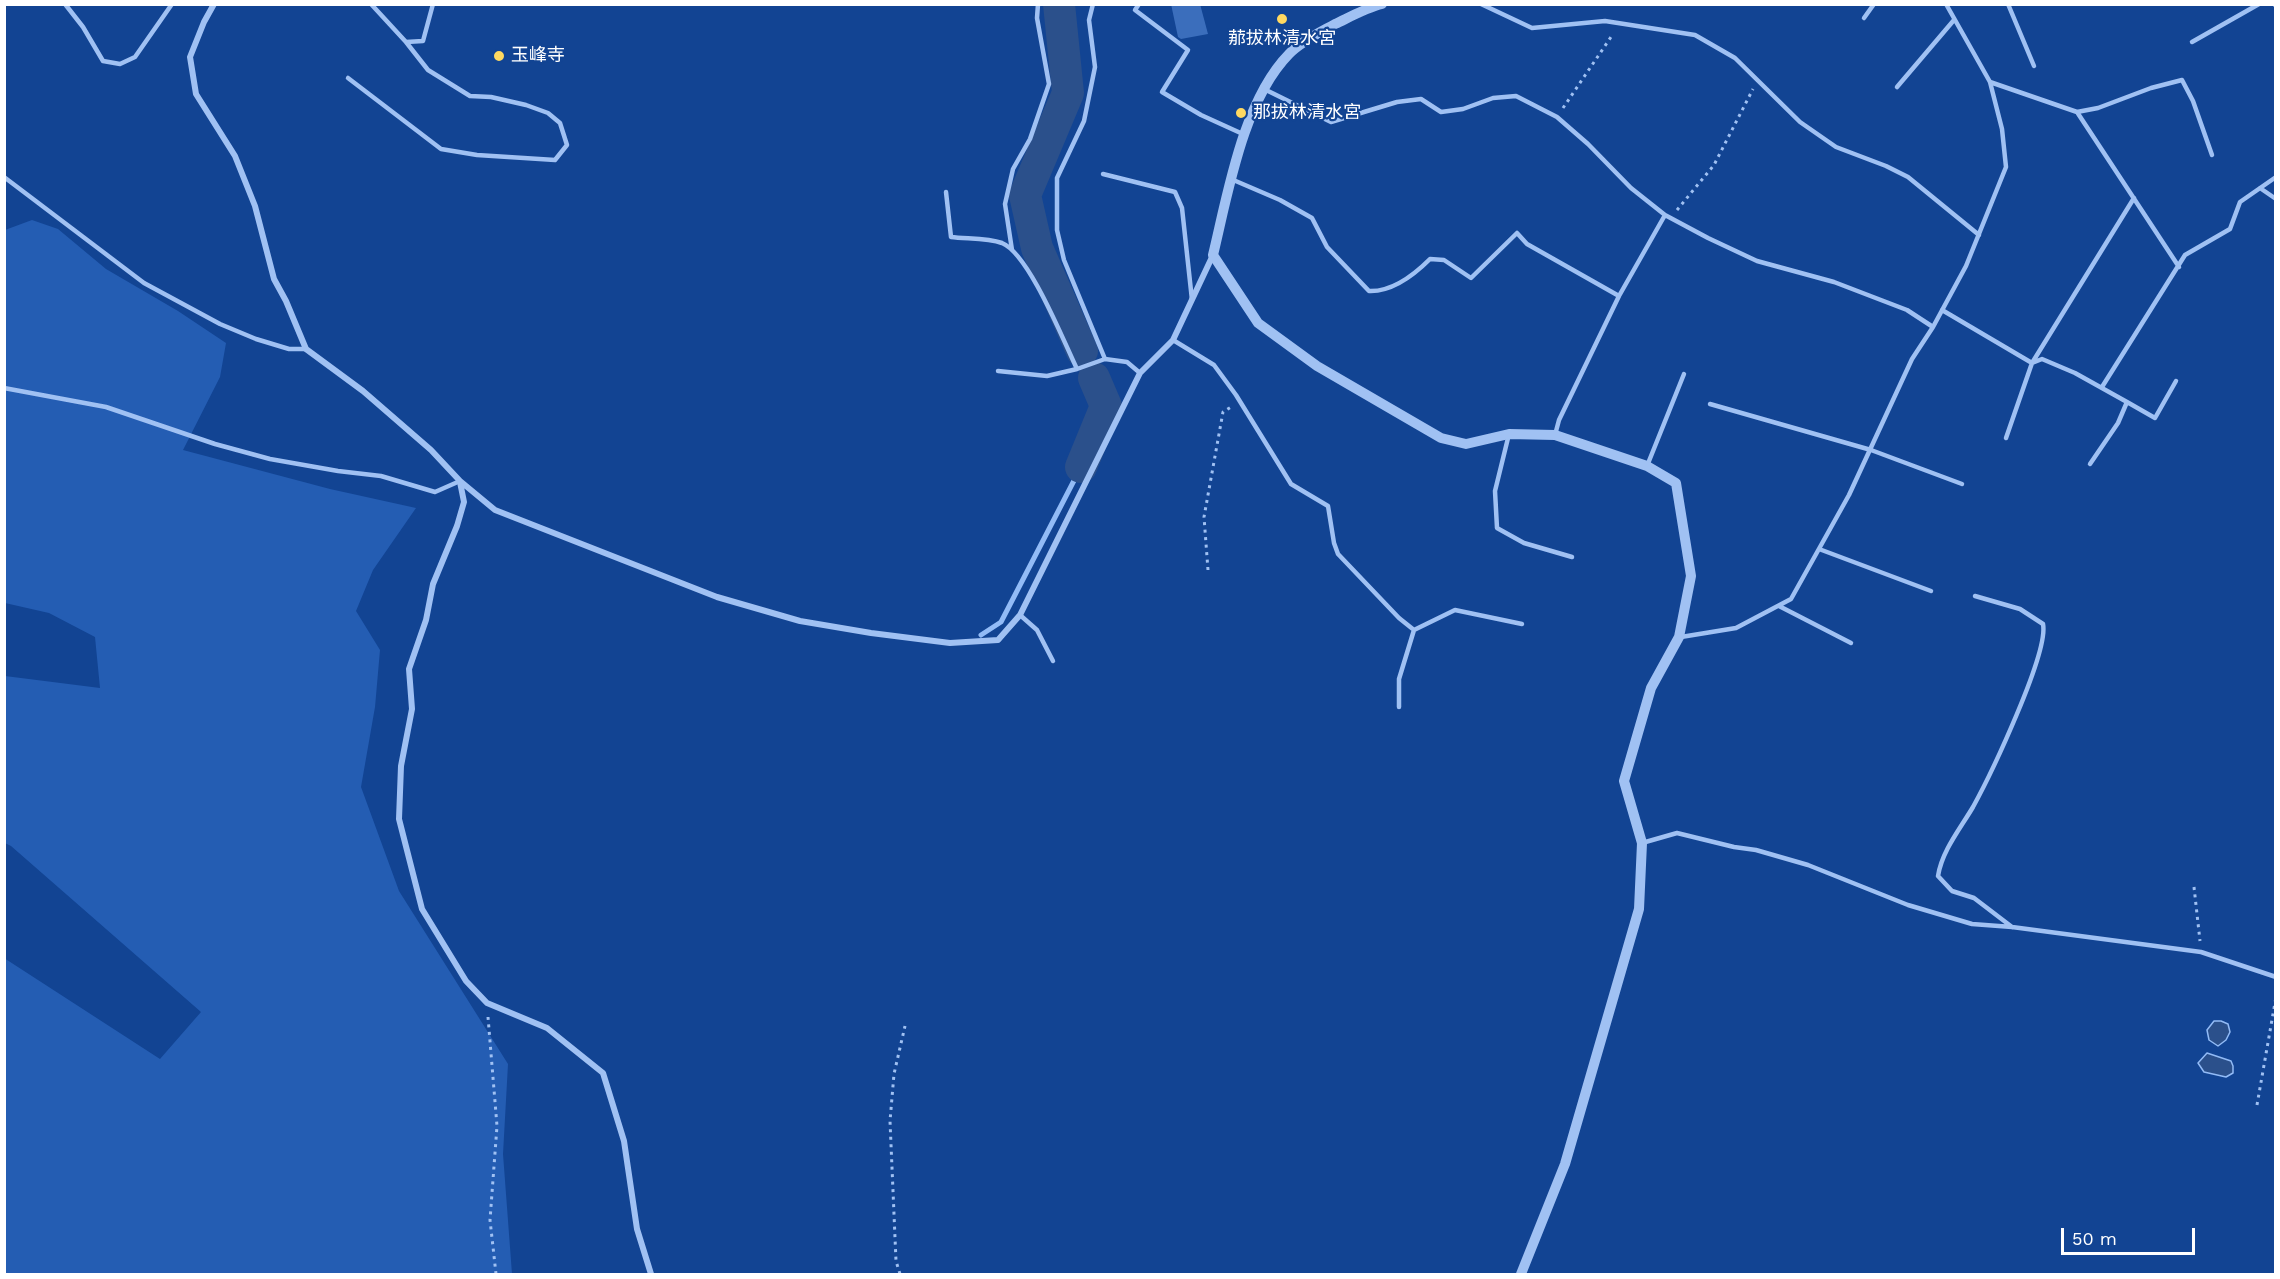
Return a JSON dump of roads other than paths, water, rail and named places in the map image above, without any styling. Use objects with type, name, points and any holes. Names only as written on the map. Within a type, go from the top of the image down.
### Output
[{"type":"street","points":[[214,4],[190,57],[196,94],[235,156],[255,206],[274,279],[306,349],[389,413],[431,450],[460,482],[495,510],[717,597],[800,621],[950,643],[998,640],[1020,615],[1140,373],[1173,340],[1213,255],[1231,179],[1245,135],[1264,89],[1289,55],[1311,37],[1382,4]]},
{"type":"street","points":[[1213,255],[1258,323],[1317,366],[1441,438],[1466,444],[1509,434],[1555,435],[1647,466],[1676,483],[1691,576],[1679,637],[1651,688],[1624,781],[1642,843],[1639,909],[1565,1164],[1521,1275]]},
{"type":"street","points":[[460,482],[464,502],[457,526],[432,584],[426,620],[409,669],[412,709],[401,766],[399,819],[422,909],[466,981],[487,1003],[547,1028],[603,1073],[624,1141],[637,1229],[651,1275]]},
{"type":"lane","points":[[65,4],[103,61],[120,64],[135,57],[172,4]]},
{"type":"lane","points":[[348,78],[441,149],[477,155],[555,160],[567,145],[561,123],[548,113],[491,97],[470,96],[428,70],[371,4]]},
{"type":"lane","points":[[406,42],[423,41],[433,4]]},
{"type":"lane","points":[[1012,250],[1005,204],[1013,169],[1030,138],[1049,84],[1037,18],[1038,4]]},
{"type":"lane","points":[[1093,4],[1089,20],[1095,67],[1084,121],[1057,178],[1057,230],[1064,260],[1105,359]]},
{"type":"lane","points":[[1139,4],[1135,10],[1188,50],[1162,92],[1201,115],[1245,135]]},
{"type":"lane","points":[[1481,4],[1532,28],[1605,21],[1695,35],[1735,58],[1800,122],[1818,135],[1836,147],[1908,177],[1978,235]]},
{"type":"lane","points":[[1864,18],[1874,4]]},
{"type":"lane","points":[[1679,637],[1736,628],[1791,599],[1871,450],[1912,359],[1933,327],[1966,266],[2006,166],[2002,129],[1990,82],[1946,4]]},
{"type":"lane","points":[[2007,4],[2034,66]]},
{"type":"lane","points":[[2192,42],[2259,4]]},
{"type":"lane","points":[[1897,87],[1954,20]]},
{"type":"lane","points":[[1990,82],[2077,112],[2098,108],[2151,88],[2182,80],[2193,101],[2212,155]]},
{"type":"lane","points":[[1264,89],[1331,122],[1398,102],[1421,99],[1441,112],[1462,109],[1493,98],[1516,96],[1557,117],[1588,144],[1631,188],[1670,218],[1757,261],[1834,282],[1907,310],[1933,327]]},
{"type":"lane","points":[[2077,112],[2179,267]]},
{"type":"lane","points":[[1102,174],[1175,192],[1182,208],[1192,300]]},
{"type":"lane","points":[[4,177],[144,283],[220,324],[289,349],[306,349]]},
{"type":"lane","points":[[2102,387],[2185,255],[2230,229],[2240,202],[2276,177]]},
{"type":"lane","points":[[1231,179],[1280,200],[1312,218],[1327,248],[1369,291],[1382,292],[1415,274],[1430,259],[1444,260],[1471,278],[1517,233],[1527,244],[1619,296]]},
{"type":"lane","points":[[2260,188],[2276,199]]},
{"type":"lane","points":[[946,192],[951,237],[1001,243],[1012,250],[1025,265],[1077,369]]},
{"type":"lane","points":[[2007,438],[2032,363],[2134,198]]},
{"type":"lane","points":[[1555,435],[1559,420],[1619,296],[1665,215]]},
{"type":"lane","points":[[1942,310],[2032,363]]},
{"type":"lane","points":[[1173,340],[1214,365],[1240,401],[1291,484],[1328,506],[1338,554],[1399,618],[1414,630]]},
{"type":"lane","points":[[998,371],[1047,375],[1077,369],[1105,359],[1127,362],[1140,373]]},
{"type":"lane","points":[[2032,363],[2043,359],[2075,373],[2155,418],[2176,381]]},
{"type":"lane","points":[[1647,466],[1684,374]]},
{"type":"lane","points":[[4,388],[106,407],[215,444],[270,459],[381,476],[435,492],[460,482]]},
{"type":"lane","points":[[2090,464],[2118,423],[2127,402]]},
{"type":"lane","points":[[1710,404],[1871,450],[1962,484]]},
{"type":"lane","points":[[1509,434],[1495,491],[1497,528],[1524,543],[1572,557]]},
{"type":"lane","points":[[1819,549],[1931,591]]},
{"type":"lane","points":[[1974,596],[2020,609],[2043,624],[2045,632],[2036,664],[1992,771],[1954,841],[1941,859],[1938,876],[1952,891],[1974,898],[2012,927]]},
{"type":"lane","points":[[1779,606],[1851,643]]},
{"type":"lane","points":[[1399,707],[1399,678],[1414,630],[1455,610],[1522,624]]},
{"type":"lane","points":[[1020,615],[1037,630],[1053,661]]},
{"type":"lane","points":[[1642,843],[1677,833],[1756,850],[1808,866],[1908,905],[1972,924],[2012,927],[2201,952],[2276,977]]},
{"type":"waterway","points":[[1059,4],[1068,93],[1025,195],[1037,248],[1082,351]]},
{"type":"waterway","points":[[1081,467],[1106,406],[1094,378]]},
{"type":"waterway","points":[[981,635],[1001,622],[1081,467]]},
{"type":"place","name":"𦰡拔林清水宮","points":[[1282,19]]},
{"type":"place","name":"玉峰寺","points":[[499,56]]},
{"type":"place","name":"那拔林清水宮","points":[[1241,113]]}]
